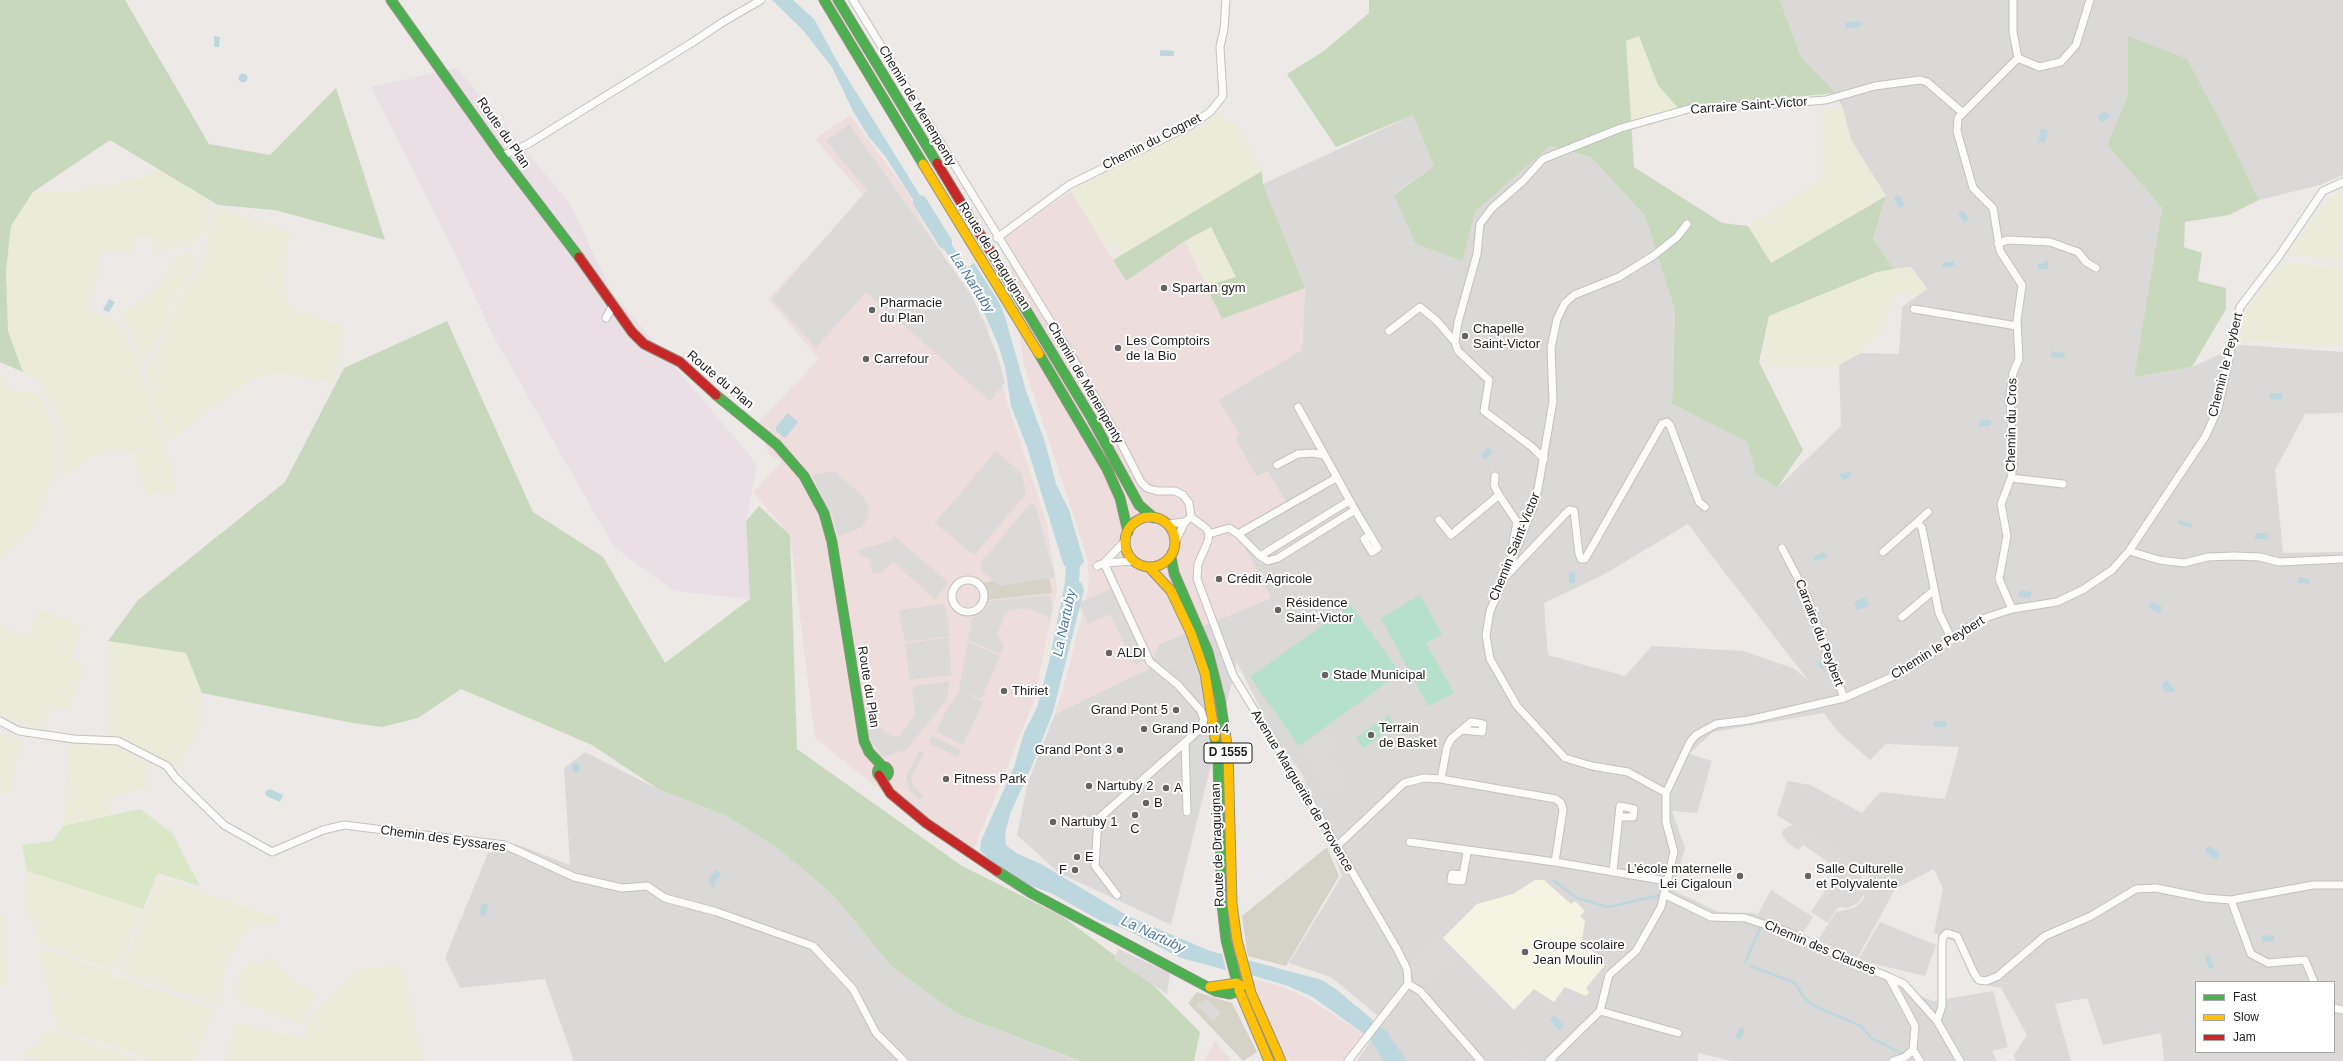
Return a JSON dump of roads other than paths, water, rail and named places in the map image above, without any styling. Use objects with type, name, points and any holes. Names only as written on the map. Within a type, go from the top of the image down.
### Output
[{"type":"main road","name":"Route du Plan","points":[[391,0],[502,156],[571,246],[632,332],[644,344],[680,362],[713,393],[777,445],[804,476],[824,513],[832,542],[859,719],[869,752],[882,773],[886,787],[932,827],[1033,894],[1208,987],[1242,984]]},
{"type":"main road","name":"Route de Draguignan","points":[[824,0],[962,230],[1004,295],[1107,469],[1120,498],[1127,536]]},
{"type":"main road","name":"Route de Draguignan","points":[[838,0],[1092,419],[1139,505],[1154,518]]},
{"type":"main road","points":[[1154,518],[1167,524],[1173,532],[1175,542],[1170,556],[1165,562],[1149,567],[1134,560],[1126,548],[1127,536],[1138,521],[1154,518]]},
{"type":"main road","name":"Route de Draguignan","points":[[1170,556],[1174,573],[1208,652],[1220,699],[1228,751],[1232,904],[1241,958],[1242,984],[1269,1061]]},
{"type":"main road","name":"Route de Draguignan","points":[[1149,567],[1171,591],[1198,655],[1210,701],[1218,760],[1222,905],[1229,953],[1234,972],[1242,984],[1281,1061]]},
{"type":"street","points":[[502,156],[528,144],[723,22],[761,0]]},
{"type":"street","name":"Chemin de Menenpenty","points":[[853,0],[1080,372],[1141,482],[1147,488],[1157,491],[1175,491],[1183,495],[1189,503],[1191,517]]},
{"type":"street","name":"Chemin du Cognet","points":[[997,238],[1070,185],[1191,125],[1210,112],[1223,96],[1220,47],[1224,29],[1226,0]]},
{"type":"street","points":[[2013,0],[2013,32],[2018,58],[2039,67],[2061,62],[2076,45],[2090,0]]},
{"type":"street","name":"Chemin du Cros","points":[[2012,609],[1999,579],[2007,536],[2001,504],[2012,478],[2010,394],[2013,373],[2019,359],[2017,326],[2022,285],[2005,261],[1998,244],[1992,208],[1973,188],[1962,156],[1956,131],[1958,118],[2018,58]]},
{"type":"street","name":"Carraire Saint-Victor","points":[[1456,342],[1458,322],[1477,254],[1480,224],[1492,208],[1523,181],[1543,159],[1621,128],[1692,108],[1707,109],[1826,100],[1875,86],[1920,80],[1927,82],[1963,113]]},
{"type":"street","name":"Chemin le Peybert","points":[[1600,1011],[1609,975],[1636,951],[1661,907],[1674,852],[1666,822],[1666,793],[1690,742],[1696,735],[1716,724],[1749,720],[1844,698],[1892,678],[1952,640],[1970,626],[2012,609],[2057,602],[2068,598],[2112,570],[2129,551],[2205,438],[2218,409],[2240,307],[2279,256],[2323,191],[2343,182]]},
{"type":"street","name":"Chemin Saint-Victor","points":[[1666,793],[1628,772],[1592,766],[1565,758],[1517,706],[1490,659],[1486,635],[1490,611],[1533,507],[1544,459],[1553,401],[1550,375],[1553,331],[1565,303],[1574,295],[1619,277],[1653,256],[1677,237],[1687,224]]},
{"type":"street","points":[[1998,244],[2007,240],[2050,242],[2078,252],[2086,262],[2096,268]]},
{"type":"street","points":[[606,318],[613,305]]},
{"type":"street","points":[[1389,331],[1420,307],[1437,321],[1456,342],[1458,351],[1489,380],[1484,411],[1532,447],[1544,459]]},
{"type":"street","points":[[1914,309],[2017,326]]},
{"type":"street","points":[[1298,406],[1336,478],[1370,535]]},
{"type":"street","points":[[1505,576],[1569,510],[1574,511],[1579,554],[1581,559],[1585,559],[1662,424],[1667,422],[1670,425],[1699,502],[1705,507]]},
{"type":"street","points":[[1277,465],[1298,454],[1313,453],[1324,455]]},
{"type":"street","points":[[1495,476],[1494,485],[1517,522],[1510,565]]},
{"type":"street","points":[[1238,534],[1336,478]]},
{"type":"street","points":[[2012,478],[2063,484]]},
{"type":"street","points":[[1439,520],[1451,535],[1499,495]]},
{"type":"street","points":[[1260,556],[1349,501]]},
{"type":"street","points":[[1175,542],[1185,522],[1191,517],[1207,529],[1209,534],[1229,528],[1238,534],[1260,556],[1268,561],[1278,558],[1354,510]]},
{"type":"street","points":[[1883,552],[1928,512]]},
{"type":"street","points":[[1167,524],[1185,522]]},
{"type":"street","points":[[1917,522],[1922,528],[1939,613],[1952,640]]},
{"type":"street","name":"Avenue Marguerite de Provence","points":[[1209,534],[1198,564],[1197,579],[1233,675],[1337,846],[1397,949],[1407,969],[1408,984]]},
{"type":"street","points":[[1104,563],[1127,536]]},
{"type":"street","name":"Carraire du Peybert","points":[[1782,548],[1806,594],[1844,698]]},
{"type":"street","points":[[2129,551],[2159,560],[2184,563],[2208,557],[2234,556],[2260,557],[2279,562],[2343,559]]},
{"type":"street","points":[[1097,566],[1104,563],[1134,560]]},
{"type":"street","points":[[1104,563],[1150,662],[1178,685],[1201,711],[1204,720],[1202,725],[1185,742],[1098,820],[1095,866],[1117,895]]},
{"type":"street","points":[[970,581],[981,587],[984,600],[976,610],[966,612],[956,607],[953,593],[959,583],[970,581]]},
{"type":"street","points":[[1902,617],[1934,591]]},
{"type":"street","name":"Chemin des Eyssares","points":[[0,721],[19,731],[32,734],[74,739],[118,741],[167,766],[175,777],[224,825],[272,852],[323,830],[344,825],[505,845],[574,877],[622,888],[646,886],[665,898],[717,912],[813,946],[853,989],[876,1033],[904,1061]]},
{"type":"street","points":[[1442,779],[1447,747],[1451,739],[1462,730]]},
{"type":"street","points":[[1185,742],[1187,812]]},
{"type":"street","points":[[1337,846],[1404,783],[1424,778],[1442,779],[1556,799],[1561,803],[1563,810],[1555,862]]},
{"type":"street","points":[[1613,871],[1620,818]]},
{"type":"street","points":[[1410,842],[1555,862],[1667,881]]},
{"type":"street","points":[[1463,875],[1467,850]]},
{"type":"street","points":[[1937,1021],[1942,1006],[1942,943],[1943,936],[1947,933],[1957,936],[1975,976],[1979,980],[1986,981],[1998,976],[2045,936],[2091,916],[2136,889],[2156,888],[2205,898],[2231,900],[2313,885],[2343,885]]},
{"type":"street","name":"Chemin des Clauses","points":[[1664,894],[1712,917],[1745,918],[1788,932],[1836,955],[1889,977],[1915,1026],[1913,1050]]},
{"type":"street","points":[[2231,900],[2252,954],[2268,963],[2305,960],[2314,981]]},
{"type":"street","points":[[1889,977],[1904,984],[1937,1021],[1960,1061]]},
{"type":"street","points":[[1348,1061],[1408,984],[1420,991],[1482,1061]]},
{"type":"street","points":[[1549,1061],[1600,1011],[1678,1033]]},
{"type":"street","points":[[1893,1061],[1905,1057],[1913,1050],[1920,1061]]},
{"type":"water","points":[[772,0],[793,0],[814,19],[838,63],[931,213],[928,223],[885,156],[868,136],[853,111],[832,67],[802,29]]},
{"type":"water","points":[[1860,21],[1862,24],[1860,27],[1846,28],[1845,22]]},
{"type":"water","points":[[214,36],[220,37],[219,47],[214,47]]},
{"type":"water","points":[[1160,50],[1174,51],[1174,56],[1160,56]]},
{"type":"water","points":[[241,74],[245,74],[247,78],[245,82],[241,82],[239,80],[239,76]]},
{"type":"water","points":[[2106,111],[2111,116],[2101,123],[2098,116]]},
{"type":"water","points":[[2041,128],[2048,130],[2045,143],[2038,141]]},
{"type":"water","points":[[1896,195],[1901,197],[1904,205],[1899,208],[1894,199]]},
{"type":"water","points":[[1960,211],[1963,211],[1969,219],[1965,223],[1958,214]]},
{"type":"water","points":[[936,221],[967,268],[974,263],[1000,304],[1026,391],[1045,442],[1056,484],[1069,510],[1084,562],[1080,566],[1064,566],[1027,447],[1011,406],[1005,367],[998,344],[985,315],[968,284],[933,233]]},
{"type":"water","points":[[1954,261],[1955,266],[1943,268],[1942,263]]},
{"type":"water","points":[[2045,261],[2048,261],[2048,269],[2038,269],[2038,264],[2043,264]]},
{"type":"water","points":[[109,299],[115,302],[109,312],[103,310]]},
{"type":"water","points":[[2051,351],[2065,353],[2065,356],[2062,358],[2051,357]]},
{"type":"water","points":[[2272,393],[2282,393],[2282,399],[2272,400],[2269,397]]},
{"type":"water","points":[[788,413],[798,422],[785,438],[776,431],[776,427]]},
{"type":"water","points":[[1991,420],[1991,425],[1979,427],[1979,421]]},
{"type":"water","points":[[1488,447],[1493,451],[1485,460],[1481,456]]},
{"type":"water","points":[[1850,471],[1852,475],[1843,481],[1839,474]]},
{"type":"water","points":[[2179,520],[2192,524],[2192,528],[2178,524]]},
{"type":"water","points":[[2256,533],[2268,533],[2268,539],[2256,539],[2254,537]]},
{"type":"water","points":[[1824,552],[1827,557],[1815,562],[1813,557]]},
{"type":"water","points":[[1575,571],[1575,583],[1569,583],[1569,572]]},
{"type":"water","points":[[2299,577],[2310,579],[2309,584],[2298,583]]},
{"type":"water","points":[[1081,582],[1084,590],[1053,712],[1031,768],[1010,814],[1005,834],[1006,845],[1016,853],[1041,864],[1128,916],[1210,951],[1222,954],[1226,970],[1181,958],[1125,929],[1101,921],[1051,893],[1029,885],[991,861],[980,850],[981,841],[1014,767],[1024,733],[1037,708],[1049,662],[1065,583]]},
{"type":"water","points":[[2021,590],[2031,592],[2031,598],[2020,597],[2018,594]]},
{"type":"water","points":[[1866,597],[1869,606],[1857,610],[1854,602]]},
{"type":"water","points":[[2152,601],[2162,607],[2160,613],[2148,608]]},
{"type":"water","points":[[1823,659],[1828,664],[1823,669],[1818,664]]},
{"type":"water","points":[[2168,680],[2169,684],[2175,689],[2173,692],[2167,692],[2163,689],[2162,684]]},
{"type":"water","points":[[1935,721],[1946,722],[1946,727],[1935,727],[1933,724]]},
{"type":"water","points":[[576,763],[581,768],[576,773],[571,768]]},
{"type":"water","points":[[270,789],[283,795],[280,802],[266,796],[265,792]]},
{"type":"water","points":[[2210,846],[2220,855],[2216,860],[2206,852],[2206,848]]},
{"type":"water","points":[[715,870],[721,875],[716,880],[714,888],[711,887],[712,882],[708,881]]},
{"type":"water","points":[[482,903],[488,905],[485,917],[479,913]]},
{"type":"water","points":[[2274,935],[2274,941],[2262,942],[2262,936]]},
{"type":"water","points":[[2210,956],[2214,968],[2209,969],[2205,957]]},
{"type":"water","points":[[1247,960],[1322,980],[1337,990],[1374,1021],[1364,1034],[1313,997],[1288,986],[1251,975]]},
{"type":"water","points":[[1554,1015],[1564,1025],[1559,1030],[1550,1020]]},
{"type":"water","points":[[1380,1027],[1388,1032],[1407,1061],[1384,1061],[1370,1039]]},
{"type":"water","points":[[1740,1027],[1745,1030],[1740,1040],[1735,1037]]},
{"type":"waterway","name":"La Nartuby","points":[[920,202],[945,242]]},
{"type":"waterway","name":"La Nartuby","points":[[1069,548],[1073,565],[1071,600]]},
{"type":"waterway","points":[[1553,880],[1577,898],[1609,907],[1660,895]]},
{"type":"waterway","points":[[1745,962],[1760,929]]},
{"type":"waterway","points":[[1751,966],[1795,983],[1803,996],[1812,1005],[1861,1026],[1871,1038],[1903,1054]]},
{"type":"place","name":"Spartan gym","points":[[1164,288]]},
{"type":"place","name":"Pharmacie du Plan","points":[[872,310]]},
{"type":"place","name":"Chapelle Saint-Victor","points":[[1465,336]]},
{"type":"place","name":"Les Comptoirs de la Bio","points":[[1118,348]]},
{"type":"place","name":"Carrefour","points":[[866,359]]},
{"type":"place","name":"Crédit Agricole","points":[[1219,579]]},
{"type":"place","name":"Résidence Saint-Victor","points":[[1278,610]]},
{"type":"place","name":"ALDI","points":[[1109,653]]},
{"type":"place","name":"Stade Municipal","points":[[1325,675]]},
{"type":"place","name":"Thiriet","points":[[1004,691]]},
{"type":"place","name":"Grand Pont 5","points":[[1176,710]]},
{"type":"place","name":"Grand Pont 4","points":[[1144,729]]},
{"type":"place","name":"Terrain de Basket","points":[[1371,735]]},
{"type":"place","name":"Grand Pont 3","points":[[1120,750]]},
{"type":"place","name":"Fitness Park","points":[[946,779]]},
{"type":"place","name":"Nartuby 2","points":[[1089,786]]},
{"type":"place","name":"A","points":[[1166,788]]},
{"type":"place","name":"B","points":[[1146,803]]},
{"type":"place","name":"C","points":[[1135,815]]},
{"type":"place","name":"Nartuby 1","points":[[1053,822]]},
{"type":"place","name":"E","points":[[1077,857]]},
{"type":"place","name":"F","points":[[1075,870]]},
{"type":"place","name":"L’école maternelle Lei Cigaloun","points":[[1740,876]]},
{"type":"place","name":"Salle Culturelle et Polyvalente","points":[[1808,876]]},
{"type":"place","name":"Groupe scolaire Jean Moulin","points":[[1525,952]]}]
